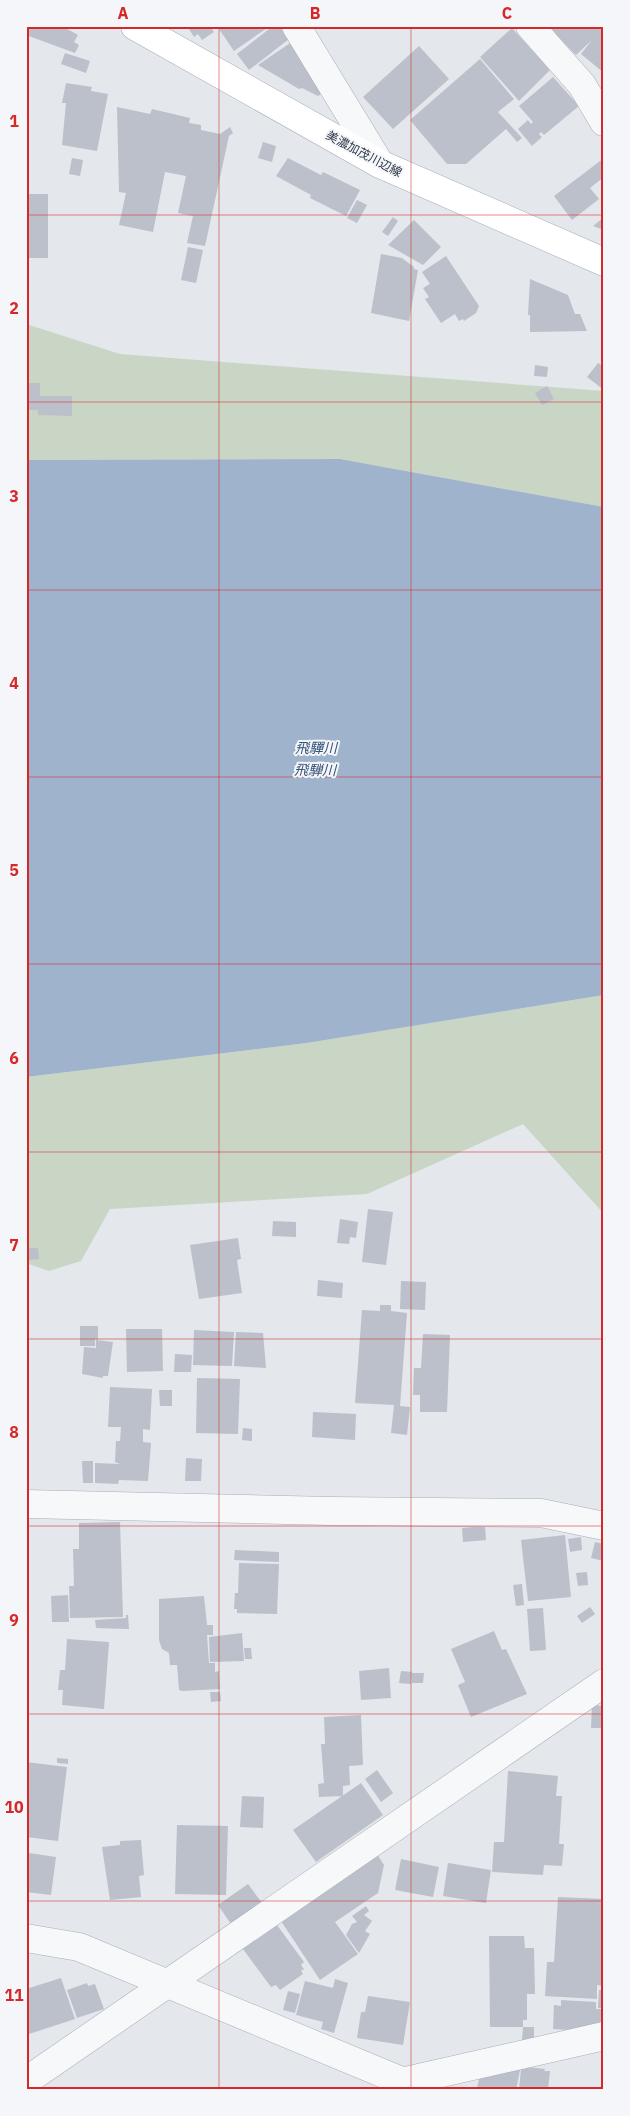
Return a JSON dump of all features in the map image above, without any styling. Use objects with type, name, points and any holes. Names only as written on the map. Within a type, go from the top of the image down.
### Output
[{"type":"main road","name":"美濃加茂川辺線","points":[[135,26],[380,164],[604,262]]},
{"type":"street","points":[[296,26],[380,164]]},
{"type":"street","points":[[530,26],[593,91],[604,122]]},
{"type":"street","points":[[26,1504],[332,1511],[540,1513],[604,1526]]},
{"type":"street","points":[[26,2081],[604,1683]]},
{"type":"street","points":[[26,1938],[79,1947],[410,2087],[604,2036]]},
{"type":"green space","points":[[26,324],[120,354],[604,391],[604,507],[340,459],[26,460]]},
{"type":"green space","points":[[604,995],[604,1214],[523,1124],[367,1194],[110,1209],[81,1261],[49,1271],[26,1263],[26,1077],[307,1043]]},
{"type":"water","name":"飛驒川","points":[[340,459],[604,507],[604,995],[307,1043],[26,1077],[26,460]]},
{"type":"building","points":[[26,26],[62,26],[78,35],[74,42],[79,45],[75,53],[26,35]]},
{"type":"building","points":[[187,26],[210,26],[214,32],[202,40],[198,34],[194,37]]},
{"type":"building","points":[[217,26],[270,26],[234,51]]},
{"type":"building","points":[[273,26],[280,26],[289,39],[249,70],[237,54]]},
{"type":"building","points":[[547,26],[604,26],[604,73],[581,54],[592,40],[576,55]]},
{"type":"building","points":[[512,28],[550,70],[519,101],[480,57]]},
{"type":"building","points":[[296,39],[329,88],[318,96],[302,88],[299,89],[258,65]]},
{"type":"building","points":[[419,46],[449,79],[393,129],[363,97]]},
{"type":"building","points":[[65,53],[90,61],[86,73],[61,64]]},
{"type":"building","points":[[480,59],[514,99],[498,112],[522,138],[517,142],[506,129],[466,164],[447,164],[410,120]]},
{"type":"building","points":[[553,77],[579,106],[544,135],[541,132],[539,134],[542,137],[532,146],[518,129],[528,120],[531,124],[533,122],[519,106]]},
{"type":"building","points":[[66,83],[92,87],[91,91],[108,94],[97,151],[62,145],[66,103],[62,103]]},
{"type":"building","points":[[117,107],[150,114],[152,109],[190,118],[189,123],[201,125],[201,130],[220,134],[230,127],[233,133],[229,136],[205,246],[187,243],[193,216],[178,213],[186,176],[165,172],[153,232],[119,225],[126,193],[119,192]]},
{"type":"building","points":[[263,142],[276,146],[272,162],[258,158]]},
{"type":"building","points":[[72,158],[83,160],[80,176],[69,174]]},
{"type":"building","points":[[288,158],[321,175],[323,172],[360,190],[346,216],[310,198],[311,195],[276,176]]},
{"type":"building","points":[[604,158],[604,177],[590,188],[599,199],[572,220],[554,196]]},
{"type":"building","points":[[26,194],[48,194],[48,258],[26,258]]},
{"type":"building","points":[[357,200],[367,205],[357,223],[347,218]]},
{"type":"building","points":[[393,217],[398,221],[388,236],[382,232]]},
{"type":"building","points":[[604,217],[604,230],[593,226]]},
{"type":"building","points":[[414,220],[441,247],[423,265],[388,245]]},
{"type":"building","points":[[188,247],[203,250],[196,283],[181,280]]},
{"type":"building","points":[[381,254],[402,258],[414,269],[418,270],[409,321],[371,313]]},
{"type":"building","points":[[446,256],[479,306],[476,313],[464,321],[463,319],[459,321],[455,314],[441,323],[425,299],[429,297],[423,288],[430,284],[422,272]]},
{"type":"building","points":[[530,279],[568,295],[575,314],[580,314],[587,331],[530,332],[530,315],[528,315]]},
{"type":"building","points":[[598,363],[604,367],[604,390],[587,377]]},
{"type":"building","points":[[535,365],[548,367],[547,377],[534,376]]},
{"type":"building","points":[[26,383],[40,383],[40,396],[72,396],[72,416],[38,415],[38,410],[26,410]]},
{"type":"building","points":[[547,386],[554,399],[542,405],[535,393]]},
{"type":"building","points":[[368,1209],[393,1212],[386,1265],[362,1262]]},
{"type":"building","points":[[340,1219],[358,1222],[356,1238],[350,1237],[349,1244],[337,1243]]},
{"type":"building","points":[[273,1221],[296,1222],[296,1237],[272,1236]]},
{"type":"building","points":[[238,1238],[241,1259],[237,1260],[242,1293],[199,1299],[190,1245]]},
{"type":"building","points":[[27,1248],[38,1248],[39,1259],[27,1260]]},
{"type":"building","points":[[318,1280],[343,1283],[342,1298],[317,1296]]},
{"type":"building","points":[[401,1281],[426,1282],[425,1310],[400,1309]]},
{"type":"building","points":[[380,1305],[391,1305],[391,1311],[407,1313],[400,1406],[410,1407],[407,1435],[391,1433],[394,1405],[355,1403],[362,1310],[380,1311]]},
{"type":"building","points":[[80,1326],[98,1326],[98,1340],[95,1339],[95,1346],[80,1346]]},
{"type":"building","points":[[126,1329],[162,1329],[163,1371],[127,1372]]},
{"type":"building","points":[[194,1330],[234,1332],[232,1366],[193,1365]]},
{"type":"building","points":[[236,1332],[263,1333],[266,1368],[234,1366]]},
{"type":"building","points":[[423,1334],[450,1335],[447,1412],[420,1412],[420,1395],[413,1395],[414,1368],[421,1368]]},
{"type":"building","points":[[96,1340],[113,1342],[108,1376],[103,1376],[103,1378],[82,1374],[84,1347],[96,1348]]},
{"type":"building","points":[[175,1354],[192,1355],[191,1372],[174,1372]]},
{"type":"building","points":[[197,1378],[240,1379],[238,1434],[196,1433]]},
{"type":"building","points":[[110,1387],[152,1389],[150,1430],[143,1429],[143,1442],[151,1443],[148,1481],[119,1480],[118,1484],[95,1483],[95,1463],[120,1464],[115,1462],[116,1441],[120,1441],[121,1427],[108,1427]]},
{"type":"building","points":[[159,1390],[172,1390],[172,1406],[160,1406]]},
{"type":"building","points":[[313,1412],[356,1414],[355,1440],[312,1437]]},
{"type":"building","points":[[243,1428],[252,1429],[252,1441],[242,1440]]},
{"type":"building","points":[[186,1458],[202,1459],[201,1481],[185,1481]]},
{"type":"building","points":[[82,1461],[93,1461],[93,1483],[83,1483]]},
{"type":"building","points":[[120,1522],[123,1617],[70,1618],[69,1586],[74,1586],[73,1549],[79,1549],[79,1523]]},
{"type":"building","points":[[485,1526],[486,1540],[463,1542],[462,1528]]},
{"type":"building","points":[[565,1535],[571,1597],[528,1601],[521,1540]]},
{"type":"building","points":[[581,1537],[582,1550],[570,1552],[568,1539]]},
{"type":"building","points":[[595,1542],[604,1544],[604,1561],[591,1558]]},
{"type":"building","points":[[235,1550],[279,1552],[279,1562],[234,1560]]},
{"type":"building","points":[[239,1563],[279,1564],[277,1614],[237,1613],[237,1609],[234,1609],[235,1593],[238,1593]]},
{"type":"building","points":[[587,1572],[588,1585],[578,1586],[576,1573]]},
{"type":"building","points":[[522,1584],[524,1605],[516,1606],[513,1585]]},
{"type":"building","points":[[68,1595],[69,1622],[52,1622],[51,1596]]},
{"type":"building","points":[[204,1596],[207,1625],[213,1625],[213,1635],[207,1635],[209,1663],[215,1663],[215,1672],[219,1671],[220,1689],[183,1691],[179,1690],[177,1665],[170,1665],[169,1653],[162,1649],[159,1640],[159,1599]]},
{"type":"building","points":[[590,1607],[595,1614],[582,1623],[577,1616]]},
{"type":"building","points":[[543,1608],[546,1650],[530,1651],[527,1609]]},
{"type":"building","points":[[126,1615],[128,1615],[129,1629],[96,1628],[95,1620],[126,1618]]},
{"type":"building","points":[[494,1631],[502,1650],[506,1649],[527,1694],[471,1717],[458,1685],[465,1682],[451,1649]]},
{"type":"building","points":[[242,1633],[244,1661],[210,1662],[209,1637]]},
{"type":"building","points":[[67,1639],[109,1642],[104,1709],[62,1705],[63,1690],[58,1690],[60,1670],[65,1670]]},
{"type":"building","points":[[244,1648],[251,1648],[252,1659],[245,1659]]},
{"type":"building","points":[[389,1668],[391,1698],[361,1700],[359,1671]]},
{"type":"building","points":[[401,1671],[412,1672],[411,1684],[399,1683]]},
{"type":"building","points":[[412,1673],[424,1673],[423,1683],[412,1683]]},
{"type":"building","points":[[210,1692],[220,1692],[221,1701],[211,1702]]},
{"type":"building","points":[[592,1705],[604,1706],[604,1728],[591,1728]]},
{"type":"building","points":[[361,1715],[363,1765],[349,1766],[350,1785],[343,1786],[343,1796],[319,1797],[318,1784],[324,1783],[321,1744],[325,1744],[324,1717]]},
{"type":"building","points":[[57,1758],[68,1759],[68,1764],[57,1763]]},
{"type":"building","points":[[26,1762],[67,1767],[58,1841],[26,1837]]},
{"type":"building","points":[[377,1770],[393,1793],[381,1802],[365,1779]]},
{"type":"building","points":[[508,1771],[558,1776],[556,1796],[562,1796],[559,1844],[564,1844],[562,1866],[544,1865],[543,1875],[492,1872],[494,1842],[504,1842]]},
{"type":"building","points":[[361,1783],[383,1815],[316,1862],[293,1830]]},
{"type":"building","points":[[242,1796],[264,1797],[263,1828],[240,1827]]},
{"type":"building","points":[[177,1825],[228,1826],[226,1895],[175,1894]]},
{"type":"building","points":[[141,1840],[144,1875],[139,1876],[141,1897],[110,1900],[102,1847],[120,1845],[120,1841]]},
{"type":"building","points":[[29,1853],[56,1857],[51,1895],[26,1892]]},
{"type":"building","points":[[377,1854],[384,1865],[378,1893],[335,1922],[358,1954],[320,1980],[281,1921]]},
{"type":"building","points":[[401,1859],[439,1867],[433,1897],[395,1890]]},
{"type":"building","points":[[448,1863],[491,1870],[486,1903],[443,1896]]},
{"type":"building","points":[[248,1884],[262,1903],[231,1924],[218,1905]]},
{"type":"building","points":[[558,1897],[604,1899],[604,1986],[597,1985],[597,1999],[545,1996],[547,1962],[554,1962]]},
{"type":"building","points":[[366,1906],[369,1911],[364,1915],[372,1921],[365,1931],[370,1934],[359,1953],[346,1935],[352,1924],[357,1922],[352,1916]]},
{"type":"building","points":[[277,1925],[304,1962],[301,1965],[304,1969],[301,1971],[303,1974],[280,1990],[276,1985],[271,1987],[243,1949]]},
{"type":"building","points":[[489,1936],[524,1936],[525,1948],[534,1948],[535,1994],[527,1994],[527,2020],[523,2020],[523,2027],[490,2027]]},
{"type":"building","points":[[61,1978],[75,2019],[26,2035],[26,1989]]},
{"type":"building","points":[[335,1979],[348,1983],[334,2033],[321,2029],[323,2022],[296,2015],[305,1981],[333,1988]]},
{"type":"building","points":[[87,1983],[88,1986],[95,1984],[104,2009],[77,2018],[67,1990]]},
{"type":"building","points":[[599,1990],[604,1990],[604,2008],[598,2008]]},
{"type":"building","points":[[288,1991],[300,1994],[295,2013],[283,2010]]},
{"type":"building","points":[[368,1996],[410,2002],[403,2045],[357,2038],[361,2012],[365,2012]]},
{"type":"building","points":[[561,2000],[596,2002],[596,2009],[604,2009],[604,2032],[553,2029],[554,2005],[561,2006]]},
{"type":"building","points":[[523,2027],[534,2027],[534,2040],[522,2040]]},
{"type":"building","points":[[521,2065],[516,2090],[477,2088],[481,2071]]},
{"type":"building","points":[[526,2067],[550,2071],[548,2090],[519,2090],[521,2069],[526,2069]]},
{"type":"water label","name":"飛騨川","points":[[315,770]]}]
